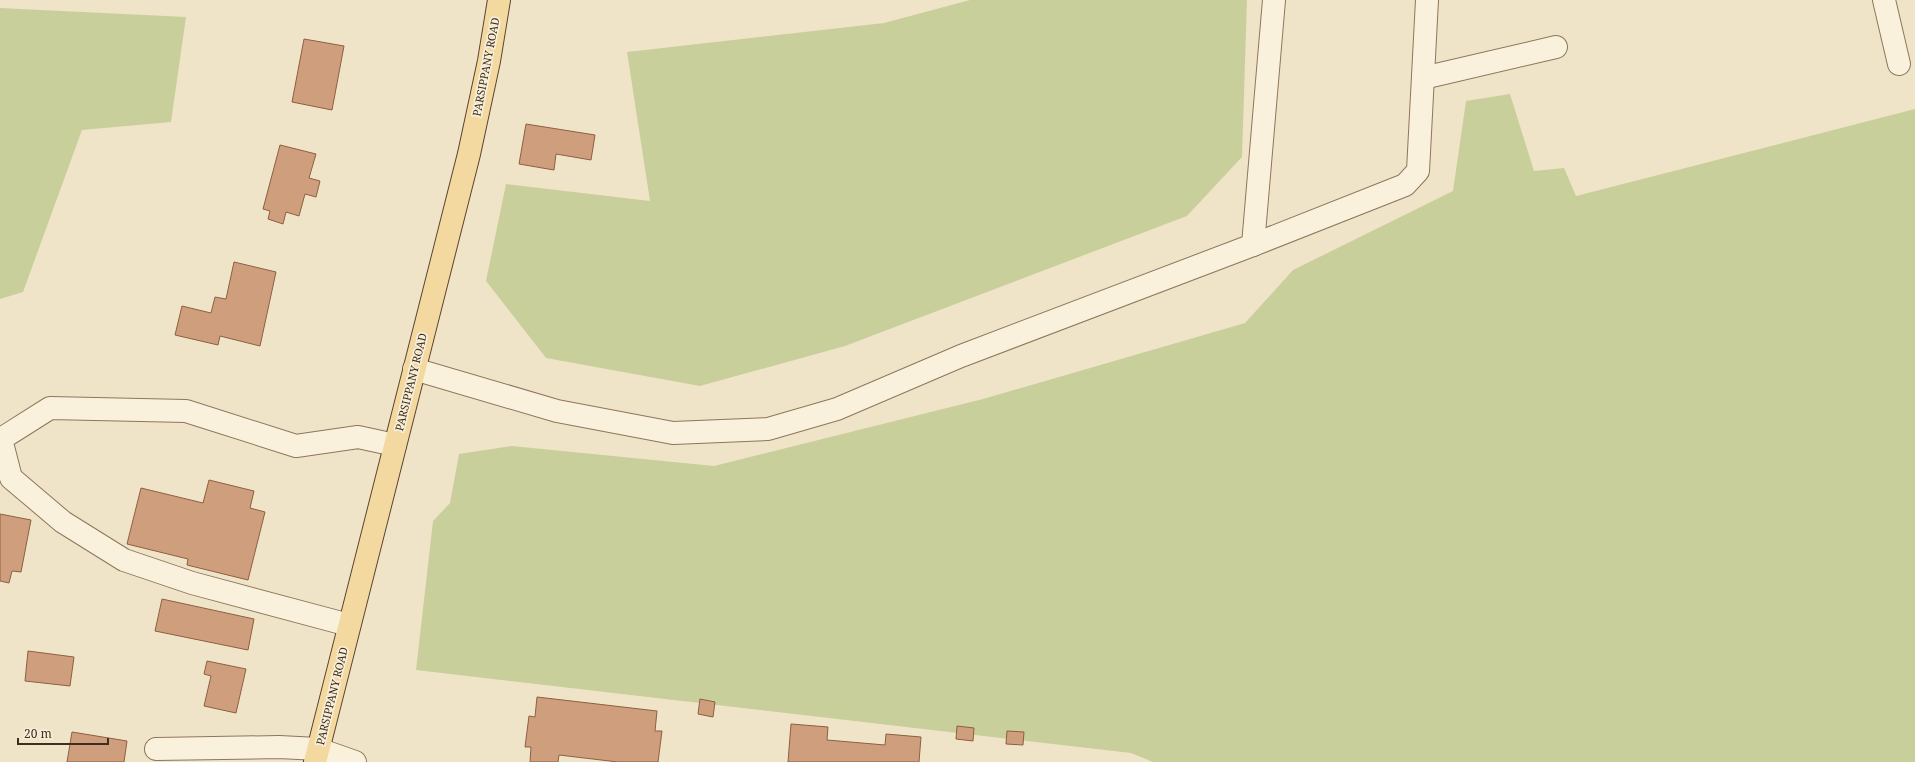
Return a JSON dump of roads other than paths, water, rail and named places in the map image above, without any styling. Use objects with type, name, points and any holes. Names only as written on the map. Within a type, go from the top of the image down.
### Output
[{"type":"main road","name":"PARSIPPANY ROAD","points":[[317,756],[469,154],[489,61],[498,0]]},
{"type":"street","points":[[1253,245],[1274,0]]},
{"type":"street","points":[[414,368],[557,411],[673,433],[768,429],[837,409],[961,356],[1253,245],[1405,185],[1418,171],[1427,0]]},
{"type":"street","points":[[1884,0],[1899,64]]},
{"type":"street","points":[[1423,78],[1556,47]]},
{"type":"street","points":[[350,625],[192,583],[124,560],[63,522],[11,478],[1,439],[50,408],[186,411],[296,446],[358,436],[395,445]]},
{"type":"street","points":[[156,749],[279,747],[317,756],[355,762]]}]
